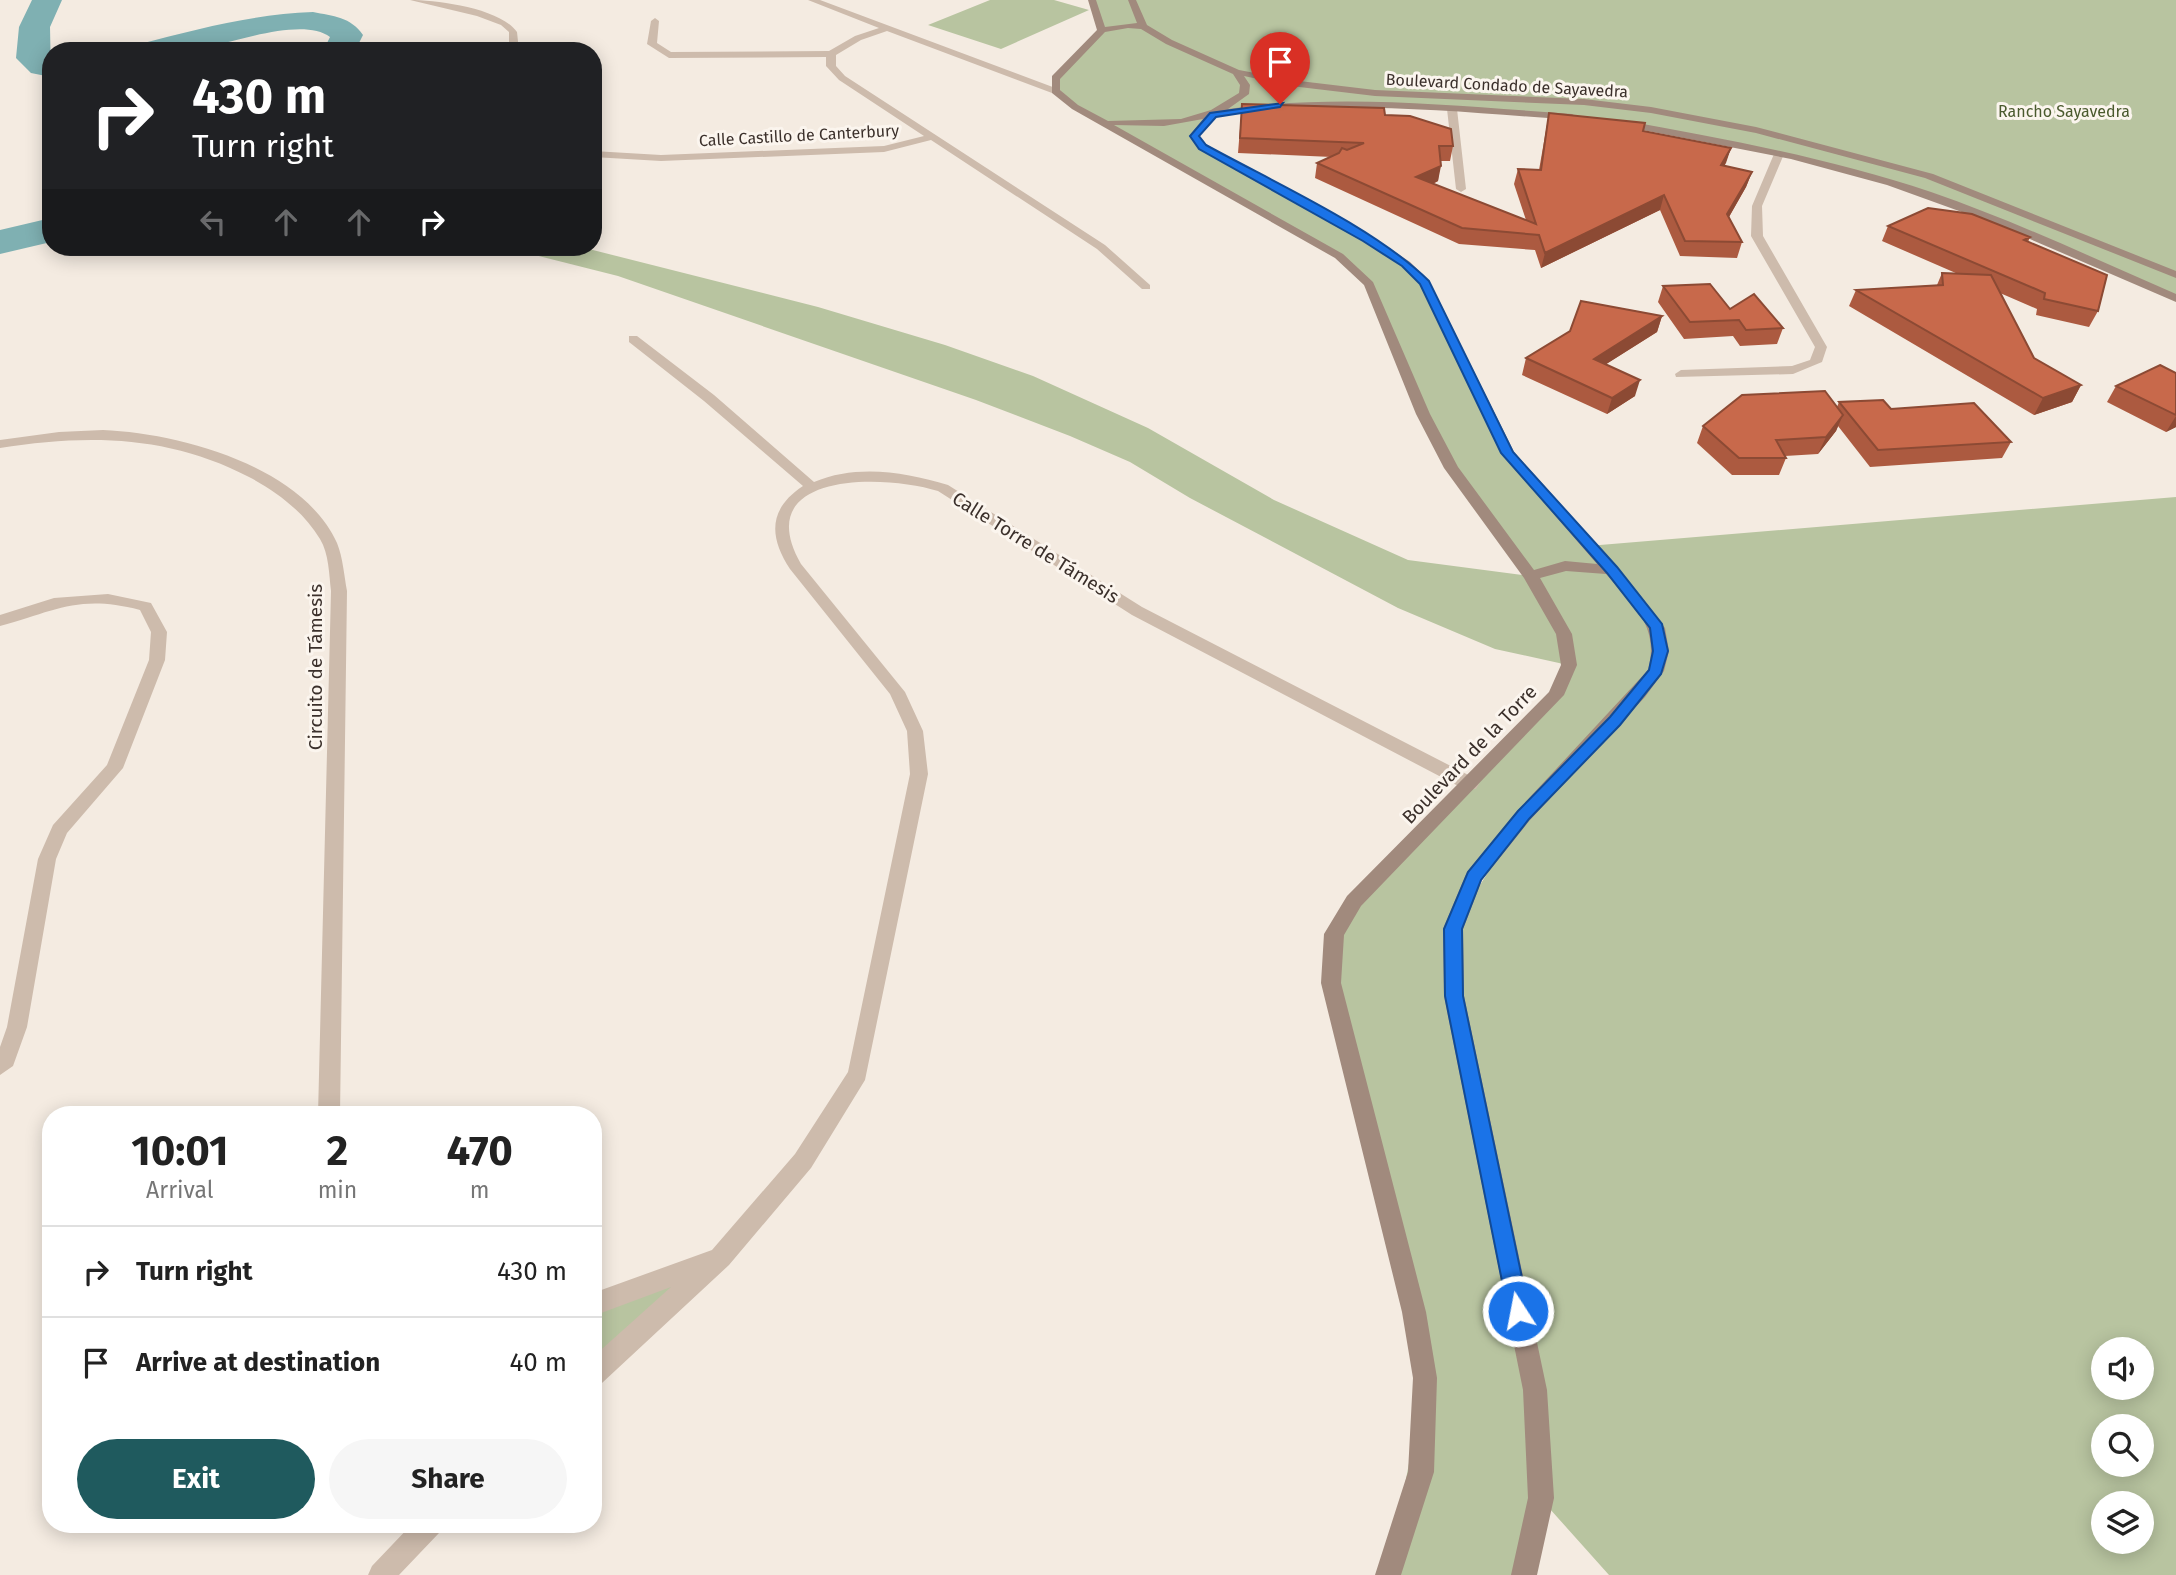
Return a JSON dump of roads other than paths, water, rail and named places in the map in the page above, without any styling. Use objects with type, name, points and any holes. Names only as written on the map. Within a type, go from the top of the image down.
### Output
[{"type":"street","points":[[414,0],[499,21],[511,29],[516,37],[515,42]]},
{"type":"street","points":[[812,0],[1055,91],[1061,99],[1104,121]]},
{"type":"street","points":[[1092,0],[1102,30]]},
{"type":"street","points":[[1132,0],[1143,26]]},
{"type":"street","points":[[655,21],[652,44],[669,55],[831,54],[858,38],[888,27]]},
{"type":"street","points":[[1055,91],[1055,78],[1102,30],[1128,24],[1143,26]]},
{"type":"street","name":"Boulevard Condado de Sayavedra","points":[[1143,26],[1169,42],[1236,72],[1291,83],[1375,93],[1584,102],[1651,110],[1756,130],[1835,149],[1929,176],[2176,275]]},
{"type":"street","name":"Calle Castillo de Canterbury","points":[[831,54],[831,66],[842,78],[932,137]]},
{"type":"street","points":[[1236,72],[1245,85],[1244,94],[1213,114],[1194,136],[1203,147],[1367,238],[1406,264],[1425,283],[1508,453],[1612,570],[1657,628],[1661,651],[1656,671],[1615,721],[1524,815],[1474,877],[1453,929],[1454,996],[1535,1390],[1541,1498],[1524,1575]]},
{"type":"street","name":"Boulevard Condado de Sayavedra","points":[[1104,121],[1167,124],[1280,104],[1580,118]]},
{"type":"street","points":[[1452,110],[1461,189]]},
{"type":"street","name":"Boulevard de la Torre","points":[[1104,121],[1339,256],[1368,284],[1423,414],[1451,468],[1531,576],[1564,634],[1569,665],[1556,695],[1354,901],[1334,934],[1331,983],[1414,1312],[1425,1378],[1421,1472],[1388,1575]]},
{"type":"street","name":"Boulevard Condado de Sayavedra","points":[[1612,122],[1779,154],[1940,199],[2176,298]]},
{"type":"street","points":[[932,137],[1101,247],[1146,286]]},
{"type":"street","name":"Calle Castillo de Canterbury","points":[[602,155],[661,158],[884,149],[932,137]]},
{"type":"street","points":[[1681,374],[1793,370],[1816,362],[1821,347],[1757,236],[1758,206],[1779,154]]},
{"type":"street","points":[[602,1366],[721,1257],[803,1161],[858,1074],[919,774],[915,731],[897,692],[795,566],[783,542],[782,514],[791,500],[811,486],[709,398],[633,339]]},
{"type":"street","name":"Circuito de Támesis","points":[[0,444],[55,434],[121,435],[222,458],[263,476],[301,505],[328,540],[339,591],[329,1106]]},
{"type":"street","name":"Calle Torre de Támesis","points":[[811,486],[878,476],[912,479],[943,488],[1137,611],[1470,785]]},
{"type":"street","points":[[1531,576],[1565,566],[1612,570]]},
{"type":"street","points":[[0,621],[35,606],[76,598],[116,598],[146,607],[159,632],[157,660],[114,768],[59,830],[47,859],[17,1027],[6,1060],[0,1066]]},
{"type":"street","points":[[602,1302],[721,1257]]},
{"type":"street","points":[[381,1575],[408,1535]]},
{"type":"waterway","points":[[42,65],[33,58],[33,34],[36,20],[47,0]]},
{"type":"waterway","points":[[188,42],[255,26],[313,21],[334,25],[347,35],[344,42]]},
{"type":"waterway","points":[[0,242],[42,232]]},
{"type":"park label","name":"Rancho Sayavedra","points":[[2064,111]]}]
